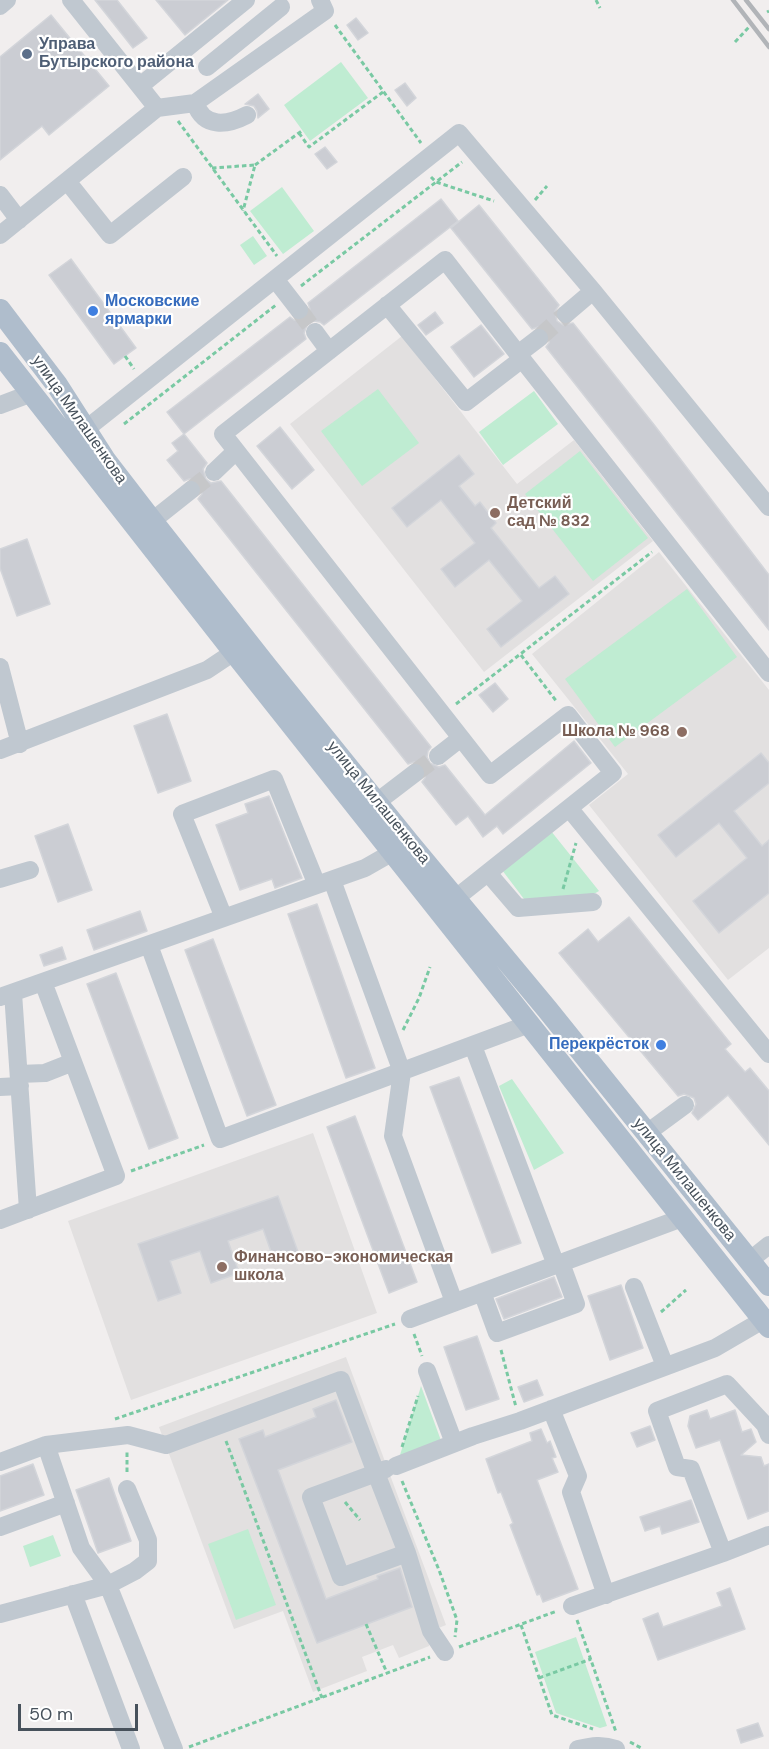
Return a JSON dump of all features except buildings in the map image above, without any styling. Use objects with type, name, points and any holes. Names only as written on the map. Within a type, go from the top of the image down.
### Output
[{"type":"main road","name":"улица Милашенкова","points":[[0,310],[57,385],[105,460],[267,667],[769,1285]]},
{"type":"main road","name":"улица Милашенкова","points":[[0,354],[766,1324]]},
{"type":"street","points":[[0,6],[7,0]]},
{"type":"street","points":[[71,0],[157,108]]},
{"type":"street","points":[[140,86],[246,0]]},
{"type":"street","points":[[0,235],[157,108],[195,103],[323,5]]},
{"type":"street","points":[[207,67],[280,7]]},
{"type":"street","points":[[216,24],[233,46]]},
{"type":"street","points":[[195,103],[198,111],[205,118],[220,123],[234,122],[247,115]]},
{"type":"street","points":[[56,424],[70,431],[86,429],[459,133],[593,291],[769,507]]},
{"type":"street","points":[[67,181],[110,235],[183,177]]},
{"type":"street","points":[[0,195],[19,220]]},
{"type":"street","points":[[456,898],[614,773],[568,715],[490,775],[223,434],[445,260],[769,673]]},
{"type":"street","points":[[281,274],[299,310]]},
{"type":"street","points":[[566,314],[593,291]]},
{"type":"street","points":[[387,305],[466,402],[539,338]]},
{"type":"street","points":[[315,332],[329,351]]},
{"type":"street","points":[[0,405],[32,393]]},
{"type":"street","points":[[214,472],[236,451]]},
{"type":"street","points":[[152,521],[191,490]]},
{"type":"street","points":[[0,750],[207,670],[234,652]]},
{"type":"street","points":[[0,667],[20,744]]},
{"type":"street","points":[[438,756],[461,738]]},
{"type":"street","points":[[377,802],[415,773]]},
{"type":"street","points":[[224,918],[182,814],[274,779],[324,883],[402,1072],[393,1136],[454,1302]]},
{"type":"street","points":[[569,808],[769,1054]]},
{"type":"street","points":[[28,1210],[19,1080],[7,995],[365,868],[393,852]]},
{"type":"street","points":[[0,879],[30,870]]},
{"type":"street","points":[[488,873],[518,908],[593,902]]},
{"type":"street","points":[[148,945],[220,1139],[529,1024]]},
{"type":"street","points":[[0,1221],[116,1176],[43,982]]},
{"type":"street","points":[[473,1046],[576,1304],[497,1333],[482,1292]]},
{"type":"street","points":[[0,1087],[73,1062]]},
{"type":"street","points":[[647,1133],[685,1104]]},
{"type":"street","points":[[410,1319],[682,1218]]},
{"type":"street","points":[[749,1261],[769,1245]]},
{"type":"street","points":[[634,1287],[665,1366]]},
{"type":"street","points":[[407,1553],[341,1577],[311,1497],[715,1348],[766,1324]]},
{"type":"street","points":[[427,1371],[454,1443]]},
{"type":"street","points":[[0,1462],[46,1444],[128,1435],[166,1445],[341,1380],[386,1469],[407,1553],[431,1631],[449,1650]]},
{"type":"street","points":[[723,1553],[691,1469],[677,1467],[657,1411],[727,1384],[765,1425],[769,1435]]},
{"type":"street","points":[[551,1409],[578,1476],[570,1492],[606,1595]]},
{"type":"street","points":[[46,1444],[81,1548],[108,1584],[174,1749]]},
{"type":"street","points":[[0,1613],[108,1584],[135,1571],[148,1561],[148,1540],[126,1489]]},
{"type":"street","points":[[0,1527],[66,1503]]},
{"type":"street","points":[[572,1606],[723,1553],[769,1534]]},
{"type":"street","points":[[73,1594],[131,1749]]},
{"type":"street","points":[[578,1749],[620,1742]]},
{"type":"path","points":[[596,0],[600,9]]},
{"type":"path","points":[[323,5],[409,127]]},
{"type":"path","points":[[735,42],[749,27]]},
{"type":"path","points":[[212,168],[255,165],[301,131],[309,147],[383,92]]},
{"type":"path","points":[[181,125],[243,211],[281,274]]},
{"type":"path","points":[[421,164],[436,182],[525,211]]},
{"type":"path","points":[[243,211],[255,165]]},
{"type":"path","points":[[443,715],[665,541]]},
{"type":"path","points":[[520,654],[568,715]]},
{"type":"path","points":[[558,905],[582,825]]},
{"type":"path","points":[[394,1051],[419,998],[430,967]]},
{"type":"path","points":[[116,1176],[220,1139]]},
{"type":"path","points":[[649,1324],[686,1290]]},
{"type":"path","points":[[127,1414],[410,1319],[427,1371],[386,1469],[439,1570],[457,1620],[449,1650]]},
{"type":"path","points":[[497,1333],[520,1420]]},
{"type":"path","points":[[220,1425],[322,1698]]},
{"type":"path","points":[[334,1489],[360,1520]]},
{"type":"path","points":[[184,1749],[572,1606],[620,1742],[643,1749]]},
{"type":"path","points":[[366,1624],[387,1673]]},
{"type":"path","points":[[521,1625],[552,1714]]},
{"type":"path","points":[[539,1678],[591,1659]]},
{"type":"shaded area","name":"Детский сад № 832","points":[[402,336],[517,484],[574,440],[653,541],[484,672],[290,424]]},
{"type":"shaded area","name":"Школа № 968","points":[[659,552],[769,690],[769,948],[728,980],[589,805],[628,774],[532,654]]},
{"type":"shaded area","name":"Финансово-экономическая школа","points":[[313,1133],[377,1313],[131,1400],[68,1221]]},
{"type":"shaded area","points":[[346,1357],[446,1625],[431,1631],[429,1646],[399,1658],[393,1645],[362,1657],[367,1671],[313,1692],[283,1611],[234,1629],[159,1427]]},
{"type":"green space","points":[[341,62],[368,98],[310,141],[284,105]]},
{"type":"green space","points":[[282,187],[314,231],[283,254],[250,211]]},
{"type":"green space","points":[[253,236],[267,256],[254,265],[240,245]]},
{"type":"green space","points":[[378,389],[419,443],[362,486],[321,431]]},
{"type":"green space","points":[[534,391],[558,424],[503,465],[479,432]]},
{"type":"green space","points":[[580,451],[648,538],[593,581],[525,494]]},
{"type":"green space","points":[[687,589],[737,657],[615,747],[565,679]]},
{"type":"green space","points":[[551,831],[599,891],[585,899],[524,899],[502,870]]},
{"type":"green space","points":[[512,1079],[564,1153],[534,1170],[499,1086]]},
{"type":"green space","points":[[421,1386],[443,1446],[397,1465]]},
{"type":"green space","points":[[248,1529],[276,1605],[236,1620],[208,1544]]},
{"type":"green space","points":[[53,1535],[61,1556],[30,1567],[23,1546]]},
{"type":"green space","points":[[576,1637],[607,1726],[600,1728],[556,1713],[535,1652]]},
{"type":"tunnel","points":[[299,310],[315,332]]},
{"type":"tunnel","points":[[539,338],[566,314]]},
{"type":"tunnel","points":[[191,490],[214,472]]},
{"type":"tunnel","points":[[415,773],[438,756]]},
{"type":"railway","points":[[733,0],[769,47]]},
{"type":"railway","points":[[746,0],[769,29]]},
{"type":"place","name":"Управа Бутырского района","points":[[27,54]]},
{"type":"place","name":"Московские ярмарки","points":[[93,311]]},
{"type":"place","name":"Детский сад № 832","points":[[495,513]]},
{"type":"place","name":"Школа № 968","points":[[682,732]]},
{"type":"place","name":"Перекрёсток","points":[[661,1045]]},
{"type":"place","name":"Финансово-экономическая школа","points":[[222,1267]]}]
